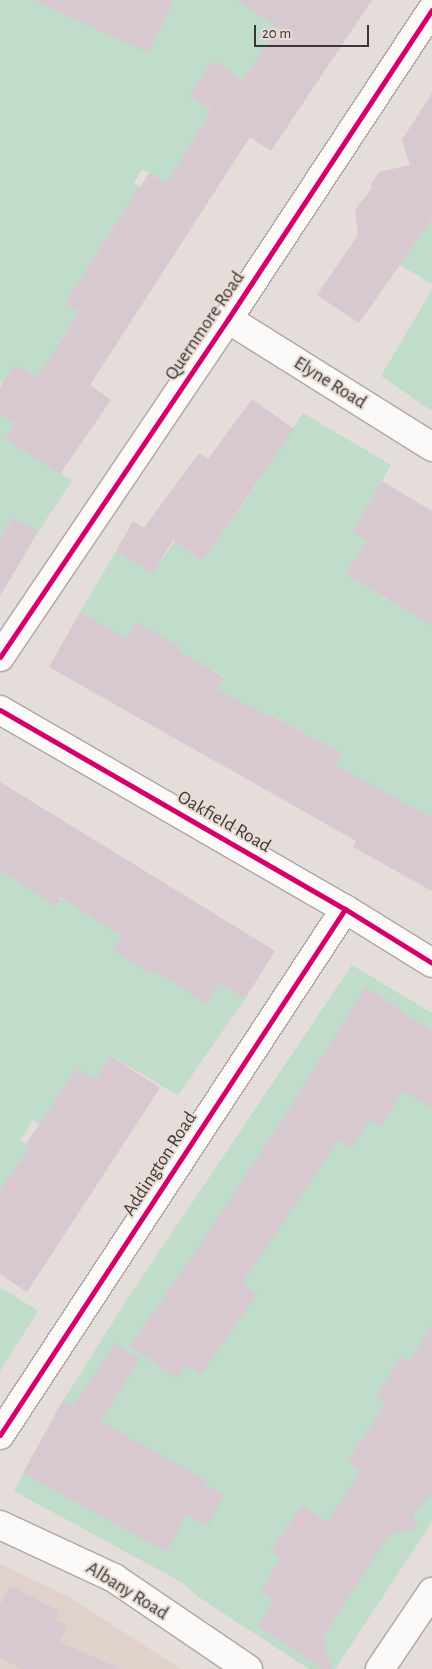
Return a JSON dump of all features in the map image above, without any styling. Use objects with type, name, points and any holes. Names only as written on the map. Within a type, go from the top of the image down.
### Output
[{"type":"street","name":"Quernmore Road","points":[[0,658],[228,320],[432,10]]},
{"type":"street","name":"Elyne Road","points":[[228,320],[432,447]]},
{"type":"street","name":"Oakfield Road","points":[[0,710],[345,909],[432,963]]},
{"type":"street","name":"Addington Road","points":[[0,1435],[345,909]]},
{"type":"street","name":"Albany Road","points":[[0,1525],[114,1578],[248,1669]]},
{"type":"street","points":[[380,1669],[432,1592]]},
{"type":"shaded area","points":[[0,1564],[69,1597],[181,1669],[0,1669]]},
{"type":"green space","points":[[0,0],[262,0],[278,28],[243,80],[213,60],[189,96],[213,112],[166,183],[142,169],[134,183],[156,198],[116,224],[65,303],[79,313],[59,343],[43,382],[15,364],[3,382],[0,381]]},
{"type":"green space","points":[[432,219],[432,284],[400,265]]},
{"type":"green space","points":[[432,290],[432,411],[381,376]]},
{"type":"green space","points":[[0,413],[15,424],[5,438],[72,481],[38,532],[13,517],[0,538]]},
{"type":"green space","points":[[303,413],[391,465],[352,532],[367,541],[346,574],[388,600],[409,565],[432,626],[432,819],[335,765],[341,753],[272,715],[269,718],[217,689],[224,676],[199,663],[192,674],[136,622],[127,639],[80,612],[116,551],[153,573],[175,541],[203,561]]},
{"type":"green space","points":[[0,870],[56,906],[60,899],[66,900],[113,917],[152,975],[162,961],[190,993],[207,1004],[220,984],[245,999],[178,1095],[111,1056],[95,1080],[77,1068],[58,1096],[59,1138],[33,1120],[20,1140],[30,1147],[18,1164],[36,1176],[0,1204]]},
{"type":"green space","points":[[352,965],[432,1013],[432,1522],[335,1669],[309,1669],[200,1598],[183,1583],[14,1491],[63,1401],[128,1298]]},
{"type":"green space","points":[[0,1287],[38,1311],[0,1371]]},
{"type":"building","points":[[34,0],[174,0],[148,53]]},
{"type":"building","points":[[237,0],[372,0],[271,151],[250,137],[90,385],[111,400],[60,474],[5,438],[15,424],[0,414],[0,387],[15,364],[37,378],[79,313],[65,303],[149,173],[166,183],[212,111],[189,96],[213,60],[243,80],[278,28]]},
{"type":"building","points":[[432,93],[432,219],[359,323],[317,295],[358,235],[355,210],[372,188],[371,184],[379,172],[410,165],[402,140]]},
{"type":"building","points":[[252,399],[294,429],[203,561],[173,540],[153,574],[116,551],[133,521],[144,528],[199,453],[208,459]]},
{"type":"building","points":[[382,481],[432,511],[432,626],[346,574],[367,541],[352,532]]},
{"type":"building","points":[[13,517],[38,532],[0,596],[0,538]]},
{"type":"building","points":[[80,612],[127,639],[136,622],[181,647],[179,651],[224,677],[217,689],[270,717],[271,715],[341,753],[335,765],[432,818],[432,891],[353,847],[356,841],[49,667]]},
{"type":"building","points":[[0,782],[275,951],[245,999],[220,984],[207,1004],[155,971],[152,975],[113,950],[122,936],[61,897],[56,906],[0,870]]},
{"type":"building","points":[[366,987],[432,1031],[432,1108],[404,1091],[380,1127],[370,1120],[351,1148],[339,1140],[242,1283],[257,1294],[201,1375],[186,1365],[177,1378],[130,1346],[196,1251]]},
{"type":"building","points":[[111,1056],[160,1088],[27,1292],[0,1274],[0,1190],[30,1147],[26,1144],[77,1068],[95,1080]]},
{"type":"building","points":[[432,1326],[432,1493],[413,1515],[418,1529],[389,1535],[323,1637],[331,1669],[323,1669],[257,1626],[274,1600],[261,1591],[281,1559],[271,1552],[302,1505],[327,1523],[361,1471],[348,1461],[386,1403],[376,1396],[401,1357],[409,1362]]},
{"type":"building","points":[[116,1343],[140,1359],[100,1421],[206,1480],[204,1484],[224,1495],[208,1526],[187,1514],[166,1552],[23,1473],[63,1400],[73,1406]]},
{"type":"building","points":[[10,1586],[59,1611],[56,1620],[67,1626],[59,1642],[121,1669],[21,1669],[0,1657],[0,1605]]},
{"type":"cycle path","points":[[0,657],[228,319],[432,10]]},
{"type":"cycle path","points":[[0,710],[345,909],[432,963]]},
{"type":"cycle path","points":[[0,1435],[345,909]]}]
